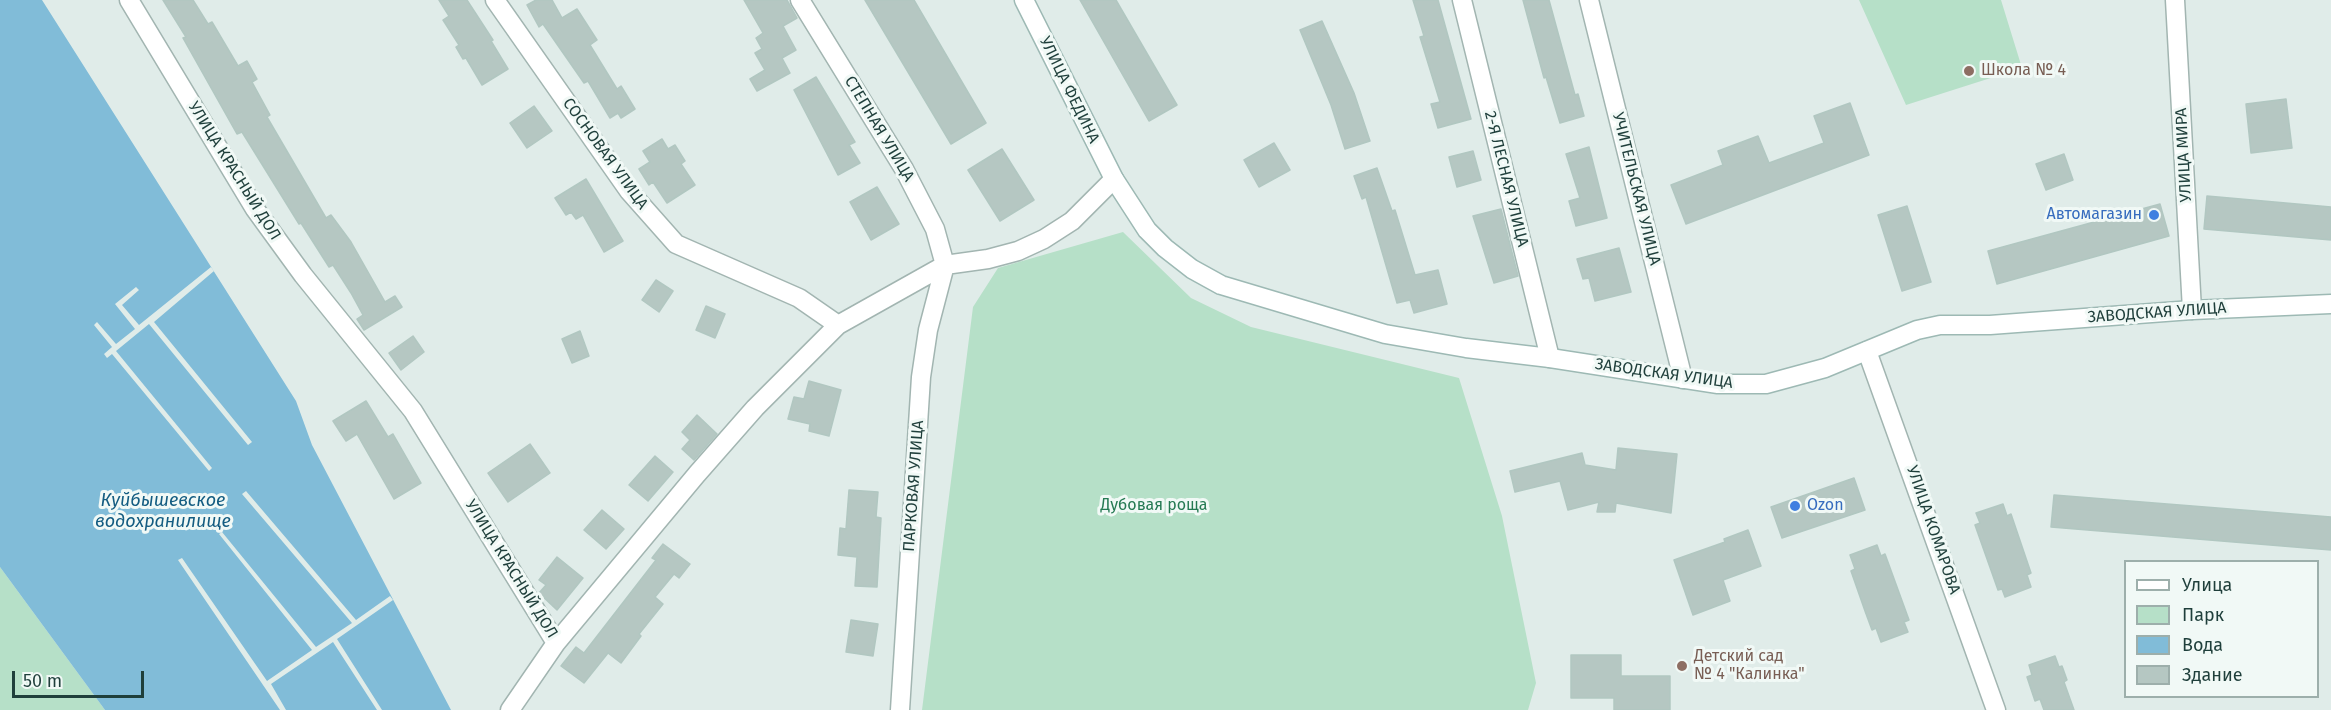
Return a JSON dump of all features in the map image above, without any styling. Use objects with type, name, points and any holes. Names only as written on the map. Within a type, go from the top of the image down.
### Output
[{"type":"street","name":"УЛИЦА КРАСНЫЙ ДОЛ","points":[[129,0],[255,209],[303,276],[413,411],[556,644],[755,408],[838,325],[945,265],[988,259],[1044,239],[1072,220],[1114,179]]},
{"type":"street","name":"СОСНОВАЯ УЛИЦА","points":[[495,0],[629,191],[676,244],[799,298],[838,325]]},
{"type":"street","name":"СТЕПНАЯ УЛИЦА","points":[[800,0],[904,168],[935,229],[945,265]]},
{"type":"street","name":"УЛИЦА ФЕДИНА","points":[[1024,0],[1114,179]]},
{"type":"street","name":"2-Я ЛЕСНАЯ УЛИЦА","points":[[1462,0],[1550,358]]},
{"type":"street","name":"УЧИТЕЛЬСКАЯ УЛИЦА","points":[[1589,0],[1683,379]]},
{"type":"street","name":"УЛИЦА МИРА","points":[[2175,0],[2192,310]]},
{"type":"street","name":"ЗАВОДСКАЯ УЛИЦА","points":[[1114,179],[1147,230],[1165,248],[1192,269],[1221,285],[1385,334],[1466,348],[1550,358],[1718,384],[1766,384],[1825,368],[1917,330],[1940,325],[1990,325],[2192,310],[2331,304]]},
{"type":"street","name":"ПАРКОВАЯ УЛИЦА","points":[[900,710],[921,377],[928,330],[945,265]]},
{"type":"street","name":"УЛИЦА КОМАРОВА","points":[[1867,351],[1996,710]]},
{"type":"street","points":[[510,710],[556,644]]},
{"type":"green space","points":[[1859,0],[2001,0],[2022,68],[1906,105]]},
{"type":"green space","name":"Дубовая роща","points":[[1123,232],[1191,298],[1251,327],[1459,378],[1502,516],[1536,683],[1528,710],[922,710],[973,307],[998,268]]},
{"type":"green space","points":[[0,567],[105,710],[0,710]]},
{"type":"water","name":"Куйбышевское водохранилище","points":[[0,0],[42,0],[296,401],[312,445],[451,710],[105,710],[0,567]]},
{"type":"pier","points":[[211,267],[214,271],[154,322],[252,442],[248,445],[149,324],[116,351],[212,468],[209,471],[112,354],[107,358],[104,354],[112,347],[94,325],[97,322],[116,344],[135,329],[115,304],[136,287],[139,290],[122,305],[139,325]]},
{"type":"pier","points":[[246,491],[356,620],[390,596],[393,600],[337,639],[382,710],[377,710],[333,642],[271,684],[286,710],[280,710],[178,560],[182,558],[267,681],[312,650],[219,534],[222,532],[316,647],[352,623],[242,494]]},
{"type":"building","points":[[163,0],[193,0],[208,24],[212,22],[238,66],[247,61],[257,79],[252,82],[270,115],[267,117],[326,218],[331,215],[351,242],[385,302],[395,296],[402,307],[364,330],[357,319],[363,315],[351,293],[333,265],[329,267],[301,223],[299,224],[242,132],[237,134],[183,38],[186,37]]},
{"type":"building","points":[[439,0],[467,0],[493,40],[491,41],[508,69],[482,85],[466,58],[463,59],[456,47],[459,45],[443,20],[449,16]]},
{"type":"building","points":[[536,0],[552,0],[562,18],[577,9],[597,40],[590,45],[617,89],[621,86],[635,109],[621,118],[618,113],[610,118],[588,81],[584,83],[543,24],[539,27],[527,5]]},
{"type":"building","points":[[744,0],[787,0],[797,18],[783,26],[796,50],[782,58],[790,73],[757,91],[750,79],[765,70],[755,53],[762,49],[756,38],[763,33]]},
{"type":"building","points":[[865,0],[914,0],[986,123],[951,144]]},
{"type":"building","points":[[1080,0],[1116,0],[1177,105],[1149,121]]},
{"type":"building","points":[[1413,0],[1438,0],[1471,119],[1438,128],[1431,104],[1440,102],[1420,37],[1424,36]]},
{"type":"building","points":[[1523,0],[1549,0],[1575,95],[1578,94],[1584,116],[1560,123],[1546,77],[1544,78]]},
{"type":"building","points":[[1322,21],[1354,93],[1370,141],[1345,149],[1331,105],[1300,30]]},
{"type":"building","points":[[816,77],[855,142],[849,145],[860,163],[838,175],[794,90]]},
{"type":"building","points":[[2286,99],[2292,148],[2251,153],[2246,104]]},
{"type":"building","points":[[1850,103],[1869,155],[1686,224],[1671,185],[1723,165],[1718,151],[1758,136],[1769,163],[1824,143],[1814,116]]},
{"type":"building","points":[[534,106],[552,131],[527,148],[510,123]]},
{"type":"building","points":[[662,139],[668,149],[675,145],[685,161],[681,164],[695,185],[667,203],[653,182],[649,185],[639,169],[650,162],[643,151]]},
{"type":"building","points":[[1274,143],[1290,170],[1259,187],[1244,160]]},
{"type":"building","points":[[1589,147],[1607,218],[1576,226],[1569,201],[1580,198],[1566,154]]},
{"type":"building","points":[[1002,149],[1034,200],[1000,221],[968,170]]},
{"type":"building","points":[[1473,151],[1481,180],[1457,187],[1449,157]]},
{"type":"building","points":[[2064,154],[2073,180],[2046,190],[2036,164]]},
{"type":"building","points":[[1377,168],[1392,211],[1395,210],[1415,275],[1438,270],[1447,304],[1414,313],[1410,300],[1397,303],[1366,197],[1362,199],[1354,176]]},
{"type":"building","points":[[586,179],[623,241],[604,252],[583,215],[576,219],[571,212],[566,215],[555,198]]},
{"type":"building","points":[[877,187],[899,224],[871,240],[850,202]]},
{"type":"building","points":[[2207,196],[2331,207],[2331,240],[2204,229]]},
{"type":"building","points":[[2160,204],[2169,236],[1997,284],[1988,251]]},
{"type":"building","points":[[1907,206],[1931,282],[1902,291],[1878,215]]},
{"type":"building","points":[[1501,209],[1518,276],[1494,283],[1473,216]]},
{"type":"building","points":[[1619,248],[1631,292],[1595,301],[1589,278],[1583,279],[1577,259]]},
{"type":"building","points":[[656,280],[673,291],[659,312],[642,300]]},
{"type":"building","points":[[706,306],[725,314],[715,338],[696,330]]},
{"type":"building","points":[[580,331],[589,356],[572,363],[562,339]]},
{"type":"building","points":[[413,336],[424,352],[401,370],[389,353]]},
{"type":"building","points":[[809,381],[841,390],[829,436],[809,431],[810,424],[788,419],[794,397],[804,399]]},
{"type":"building","points":[[366,401],[388,437],[393,434],[421,483],[394,499],[357,434],[346,441],[333,421]]},
{"type":"building","points":[[697,415],[717,434],[694,460],[682,449],[690,440],[682,432]]},
{"type":"building","points":[[530,444],[550,473],[508,502],[488,473]]},
{"type":"building","points":[[1618,448],[1677,454],[1671,513],[1616,503],[1615,512],[1597,512],[1599,502],[1568,510],[1560,481],[1515,492],[1510,471],[1582,453],[1585,465],[1616,470]]},
{"type":"building","points":[[655,456],[673,472],[648,501],[629,485]]},
{"type":"building","points":[[1854,478],[1865,510],[1782,538],[1771,507]]},
{"type":"building","points":[[849,490],[878,492],[876,517],[881,518],[877,587],[855,586],[857,557],[838,555],[840,528],[846,529]]},
{"type":"building","points":[[2054,495],[2331,517],[2331,550],[2051,527]]},
{"type":"building","points":[[2003,504],[2007,516],[2011,514],[2031,573],[2027,575],[2031,587],[2005,597],[2002,589],[1998,590],[1975,525],[1980,523],[1976,513]]},
{"type":"building","points":[[602,510],[624,529],[606,549],[584,530]]},
{"type":"building","points":[[1748,530],[1761,566],[1723,580],[1730,601],[1693,615],[1674,560],[1725,542],[1724,539]]},
{"type":"building","points":[[663,544],[690,564],[679,578],[674,574],[655,597],[663,604],[639,634],[641,636],[621,663],[608,653],[584,683],[561,666],[576,647],[584,653],[656,560],[652,558]]},
{"type":"building","points":[[1877,545],[1881,556],[1885,554],[1909,620],[1904,622],[1908,632],[1881,642],[1876,628],[1872,630],[1865,611],[1851,571],[1855,569],[1850,555]]},
{"type":"building","points":[[557,557],[583,578],[557,610],[539,593],[546,585],[539,580]]},
{"type":"building","points":[[851,620],[878,624],[873,656],[846,652]]},
{"type":"building","points":[[1571,655],[1621,655],[1621,676],[1670,676],[1670,710],[1614,710],[1614,698],[1571,698]]},
{"type":"building","points":[[2055,656],[2067,680],[2064,682],[2074,710],[2044,710],[2040,699],[2035,701],[2027,677],[2032,675],[2029,665]]},
{"type":"place","name":"Школа № 4","points":[[1969,71]]},
{"type":"place","name":"Автомагазин","points":[[2154,215]]},
{"type":"place","name":"Ozon","points":[[1795,506]]},
{"type":"place","name":"Детский сад № 4 \"Калинка\"","points":[[1682,666]]}]
